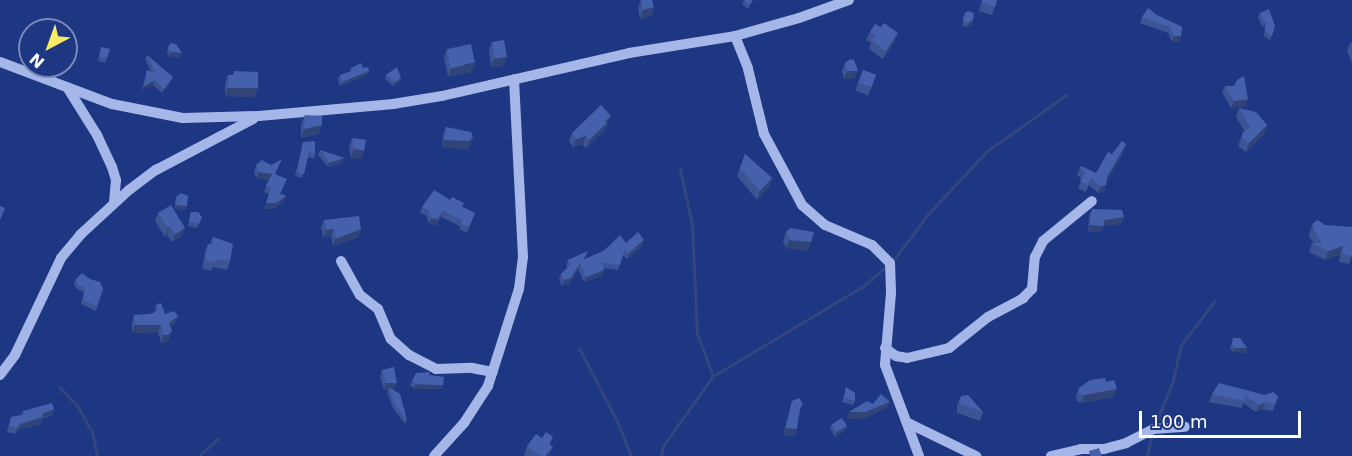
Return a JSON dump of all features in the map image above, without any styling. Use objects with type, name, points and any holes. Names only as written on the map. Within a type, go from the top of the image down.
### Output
[{"type":"street","points":[[0,62],[112,104],[183,118],[259,116],[393,104],[442,96],[629,53],[735,36],[799,18],[849,0]]},
{"type":"street","points":[[735,36],[748,69],[764,134],[802,205],[825,225],[872,245],[890,263],[891,292],[885,365],[919,456]]},
{"type":"street","points":[[434,456],[464,423],[488,386],[522,271],[514,79]]},
{"type":"street","points":[[67,87],[97,135],[112,167],[116,191],[114,203]]},
{"type":"street","points":[[0,375],[15,355],[68,247],[114,203],[156,170],[259,116]]},
{"type":"street","points":[[885,348],[896,356],[907,358],[949,348],[988,317],[1023,297],[1032,289],[1035,257],[1043,240],[1092,201]]},
{"type":"street","points":[[341,261],[360,295],[378,309],[391,339],[409,355],[436,369],[472,368],[493,372]]},
{"type":"street","points":[[908,423],[976,456]]},
{"type":"street","points":[[1051,456],[1081,449],[1115,447],[1153,429],[1185,427]]},
{"type":"building","points":[[641,0],[652,0],[654,7],[643,10]]},
{"type":"building","points":[[982,0],[997,0],[995,7]]},
{"type":"building","points":[[1148,8],[1182,27],[1181,36],[1174,36],[1170,27],[1142,17]]},
{"type":"building","points":[[1269,9],[1275,26],[1272,36],[1265,31],[1267,21],[1264,22],[1260,13]]},
{"type":"building","points":[[968,11],[974,13],[973,20],[968,23],[964,21],[965,13]]},
{"type":"building","points":[[884,23],[898,33],[886,51],[872,41],[875,36],[870,32],[875,24],[881,27]]},
{"type":"building","points":[[504,40],[507,57],[495,59],[492,42]]},
{"type":"building","points":[[171,43],[176,44],[182,53],[171,52],[168,47]]},
{"type":"building","points":[[471,44],[475,63],[450,68],[447,49]]},
{"type":"building","points":[[101,47],[110,49],[107,58],[99,57]]},
{"type":"building","points":[[147,55],[173,77],[164,89],[155,80],[144,86],[147,70],[156,74]]},
{"type":"building","points":[[850,59],[854,60],[858,71],[847,71],[845,63]]},
{"type":"building","points":[[361,63],[363,68],[368,67],[369,71],[342,82],[340,75],[352,71],[351,68]]},
{"type":"building","points":[[397,67],[401,78],[395,82],[386,75]]},
{"type":"building","points":[[863,70],[876,75],[871,87],[858,82]]},
{"type":"building","points":[[234,71],[258,72],[258,88],[228,88],[228,75],[234,75]]},
{"type":"building","points":[[1244,76],[1248,99],[1234,101],[1225,86],[1234,86],[1237,80]]},
{"type":"building","points":[[601,105],[611,116],[605,121],[607,123],[589,140],[586,136],[576,139],[572,133]]},
{"type":"building","points":[[1239,108],[1256,112],[1267,125],[1249,143],[1242,138],[1243,132],[1251,128]]},
{"type":"building","points":[[305,115],[322,116],[322,125],[304,129]]},
{"type":"building","points":[[446,127],[471,132],[473,137],[469,141],[444,140]]},
{"type":"building","points":[[352,138],[366,140],[364,151],[354,149]]},
{"type":"building","points":[[315,141],[315,154],[309,152],[304,174],[297,172],[303,142]]},
{"type":"building","points":[[1122,141],[1126,144],[1107,177],[1106,185],[1101,186],[1091,178],[1088,185],[1080,181],[1085,172],[1080,168],[1081,166],[1096,173],[1108,152],[1112,154]]},
{"type":"building","points":[[320,150],[344,158],[329,163]]},
{"type":"building","points":[[745,154],[772,178],[760,191],[740,168]]},
{"type":"building","points":[[282,159],[275,174],[287,179],[280,194],[286,196],[276,203],[266,203],[271,188],[266,186],[272,174],[259,172],[256,165],[262,160],[271,165]]},
{"type":"building","points":[[434,190],[450,200],[452,197],[464,203],[462,207],[475,213],[469,227],[461,224],[462,220],[443,211],[438,219],[431,218],[428,210],[422,207]]},
{"type":"building","points":[[181,193],[188,196],[187,206],[177,205],[176,197]]},
{"type":"building","points":[[171,205],[185,228],[175,234],[158,213]]},
{"type":"building","points":[[0,206],[5,208],[0,220]]},
{"type":"building","points":[[1092,209],[1122,210],[1124,217],[1104,220],[1104,226],[1090,225]]},
{"type":"building","points":[[191,212],[198,212],[202,217],[199,224],[189,221]]},
{"type":"building","points":[[359,216],[361,229],[335,239],[334,229],[326,230],[324,220]]},
{"type":"building","points":[[1318,220],[1325,225],[1352,227],[1352,256],[1342,254],[1343,246],[1328,251],[1312,243],[1322,243],[1313,228],[1313,223]]},
{"type":"building","points":[[790,228],[814,232],[811,242],[790,240],[786,232]]},
{"type":"building","points":[[638,232],[644,240],[629,253],[625,249],[620,265],[601,262],[604,270],[586,277],[580,263],[571,278],[564,280],[561,274],[570,265],[568,260],[588,251],[583,260],[605,250],[620,235],[626,243]]},
{"type":"building","points":[[213,237],[233,244],[230,261],[215,259],[215,262],[205,261],[208,244],[212,244]]},
{"type":"building","points":[[82,273],[100,282],[103,289],[97,306],[83,300],[85,287],[78,285],[76,279]]},
{"type":"building","points":[[161,303],[165,314],[174,311],[178,316],[169,323],[172,331],[168,335],[163,335],[161,325],[135,325],[134,315],[158,311],[156,305]]},
{"type":"building","points":[[1233,338],[1240,338],[1247,348],[1235,348],[1232,344]]},
{"type":"building","points":[[394,367],[397,383],[386,383],[382,370]]},
{"type":"building","points":[[430,372],[429,375],[444,377],[443,385],[416,384],[412,381],[416,373]]},
{"type":"building","points":[[1105,378],[1106,382],[1114,380],[1117,389],[1084,395],[1079,393],[1079,388],[1090,380]]},
{"type":"building","points":[[1219,383],[1265,395],[1273,392],[1278,396],[1275,404],[1265,402],[1259,405],[1246,396],[1244,401],[1212,394]]},
{"type":"building","points":[[389,387],[400,394],[407,420],[394,403]]},
{"type":"building","points":[[846,387],[855,393],[855,401],[844,398]]},
{"type":"building","points":[[881,394],[890,402],[865,412],[849,412],[867,401],[873,404]]},
{"type":"building","points":[[968,395],[983,412],[960,404],[961,396]]},
{"type":"building","points":[[799,398],[803,404],[797,429],[786,428],[792,401]]},
{"type":"building","points":[[52,403],[54,409],[42,414],[43,417],[20,424],[17,428],[9,426],[11,417],[24,415],[23,411]]},
{"type":"building","points":[[842,418],[847,426],[837,432],[832,424]]},
{"type":"building","points":[[546,432],[553,437],[549,443],[553,447],[545,456],[541,456],[527,446],[536,434],[542,438]]},
{"type":"building","points":[[1099,448],[1102,456],[1090,456],[1089,451]]},
{"type":"waterway","points":[[895,258],[928,214],[987,151],[1066,95]]},
{"type":"waterway","points":[[680,169],[692,225],[697,334],[713,376]]},
{"type":"waterway","points":[[661,456],[663,446],[713,376],[862,287],[886,267]]},
{"type":"waterway","points":[[1154,427],[1172,384],[1181,345],[1215,300]]},
{"type":"waterway","points":[[579,348],[617,421],[631,456]]},
{"type":"waterway","points":[[59,387],[78,407],[92,432],[97,456]]},
{"type":"waterway","points":[[1147,456],[1152,433]]},
{"type":"waterway","points":[[199,456],[217,439]]}]
